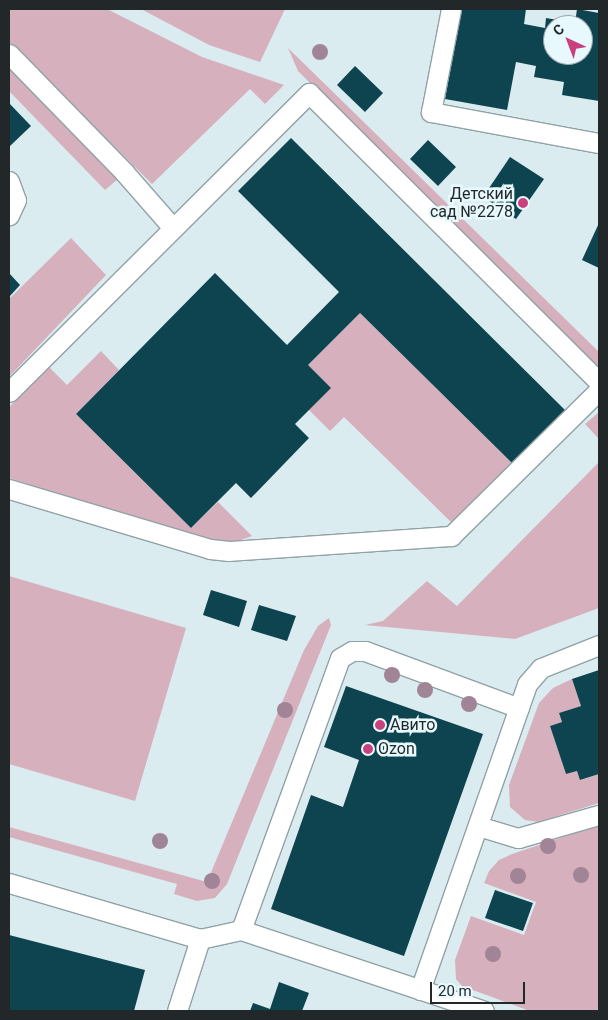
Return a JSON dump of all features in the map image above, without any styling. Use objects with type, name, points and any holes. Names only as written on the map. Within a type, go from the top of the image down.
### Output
[{"type":"lane","points":[[451,9],[431,112],[599,143]]},
{"type":"lane","points":[[9,54],[124,172],[173,228]]},
{"type":"lane","points":[[9,392],[308,94],[599,382]]},
{"type":"lane","points":[[9,181],[16,200],[9,215]]},
{"type":"lane","points":[[9,490],[210,549],[229,552],[451,536],[599,390]]},
{"type":"lane","points":[[420,990],[527,684],[542,668],[599,645]]},
{"type":"lane","points":[[241,930],[340,658],[352,650],[365,651],[520,708]]},
{"type":"lane","points":[[478,826],[518,838],[599,815]]},
{"type":"lane","points":[[9,883],[200,939],[241,930],[484,1011]]},
{"type":"lane","points":[[177,1011],[200,939]]},
{"type":"shaded area","points":[[9,9],[107,9],[202,57],[284,85],[265,104],[250,89],[152,184],[9,42]]},
{"type":"shaded area","points":[[141,9],[285,9],[260,62],[209,45]]},
{"type":"shaded area","points":[[288,48],[599,352],[599,370],[298,71]]},
{"type":"shaded area","points":[[9,67],[118,179],[105,190],[9,91]]},
{"type":"shaded area","points":[[71,238],[106,275],[9,377],[9,299]]},
{"type":"shaded area","points":[[360,313],[513,464],[453,524],[344,417],[330,431],[309,410],[308,365]]},
{"type":"shaded area","points":[[101,351],[119,370],[76,414],[191,528],[218,502],[252,536],[233,543],[212,542],[9,478],[9,407],[49,367],[67,385]]},
{"type":"shaded area","points":[[599,412],[599,439],[585,424]]},
{"type":"shaded area","points":[[599,462],[599,608],[515,639],[365,625],[383,621],[427,581],[457,606]]},
{"type":"shaded area","points":[[9,576],[186,628],[135,801],[9,764]]},
{"type":"shaded area","points":[[329,618],[331,625],[227,884],[215,898],[197,901],[174,894],[177,884],[9,837],[9,827],[207,882],[304,650],[318,626]]},
{"type":"shaded area","points":[[572,679],[581,706],[559,713],[562,722],[550,726],[566,774],[577,771],[581,780],[599,774],[599,803],[538,822],[525,820],[510,807],[509,785],[539,703],[553,688]]},
{"type":"shaded area","points":[[599,825],[599,1005],[597,1011],[530,1011],[462,986],[456,979],[455,960],[471,916],[524,935],[536,902],[484,883],[489,871],[499,860],[512,854]]},
{"type":"building","points":[[461,9],[526,9],[524,24],[543,28],[543,65],[593,65],[593,15],[576,15],[577,9],[599,13],[599,101],[562,95],[564,82],[534,77],[536,66],[516,62],[507,110],[445,99]]},
{"type":"building","points":[[355,66],[383,93],[365,112],[337,85]]},
{"type":"building","points":[[9,103],[31,126],[10,146],[9,144]]},
{"type":"building","points":[[291,138],[566,411],[513,464],[360,313],[308,365],[331,388],[295,424],[309,438],[251,498],[236,483],[191,528],[76,414],[215,273],[287,345],[339,292],[238,191]]},
{"type":"building","points":[[428,140],[456,167],[438,186],[410,159]]},
{"type":"building","points":[[510,157],[544,179],[516,219],[483,197]]},
{"type":"building","points":[[599,223],[599,268],[582,260]]},
{"type":"building","points":[[9,273],[20,285],[9,297]]},
{"type":"building","points":[[211,590],[247,601],[239,627],[203,615]]},
{"type":"building","points":[[259,605],[296,616],[287,641],[251,630]]},
{"type":"building","points":[[599,670],[599,774],[580,780],[577,771],[566,774],[550,726],[562,722],[559,713],[581,706],[572,679]]},
{"type":"building","points":[[346,686],[483,734],[404,956],[271,909],[311,795],[343,807],[359,760],[324,747]]},
{"type":"building","points":[[495,890],[533,903],[523,931],[485,918]]},
{"type":"building","points":[[9,935],[145,970],[134,1011],[9,1011]]},
{"type":"building","points":[[279,982],[309,993],[302,1011],[250,1011],[253,1003],[270,1009]]},
{"type":"place","name":"Детский сад №2278","points":[[523,203]]},
{"type":"place","name":"Авито","points":[[380,725]]},
{"type":"place","name":"Ozon","points":[[368,749]]}]
